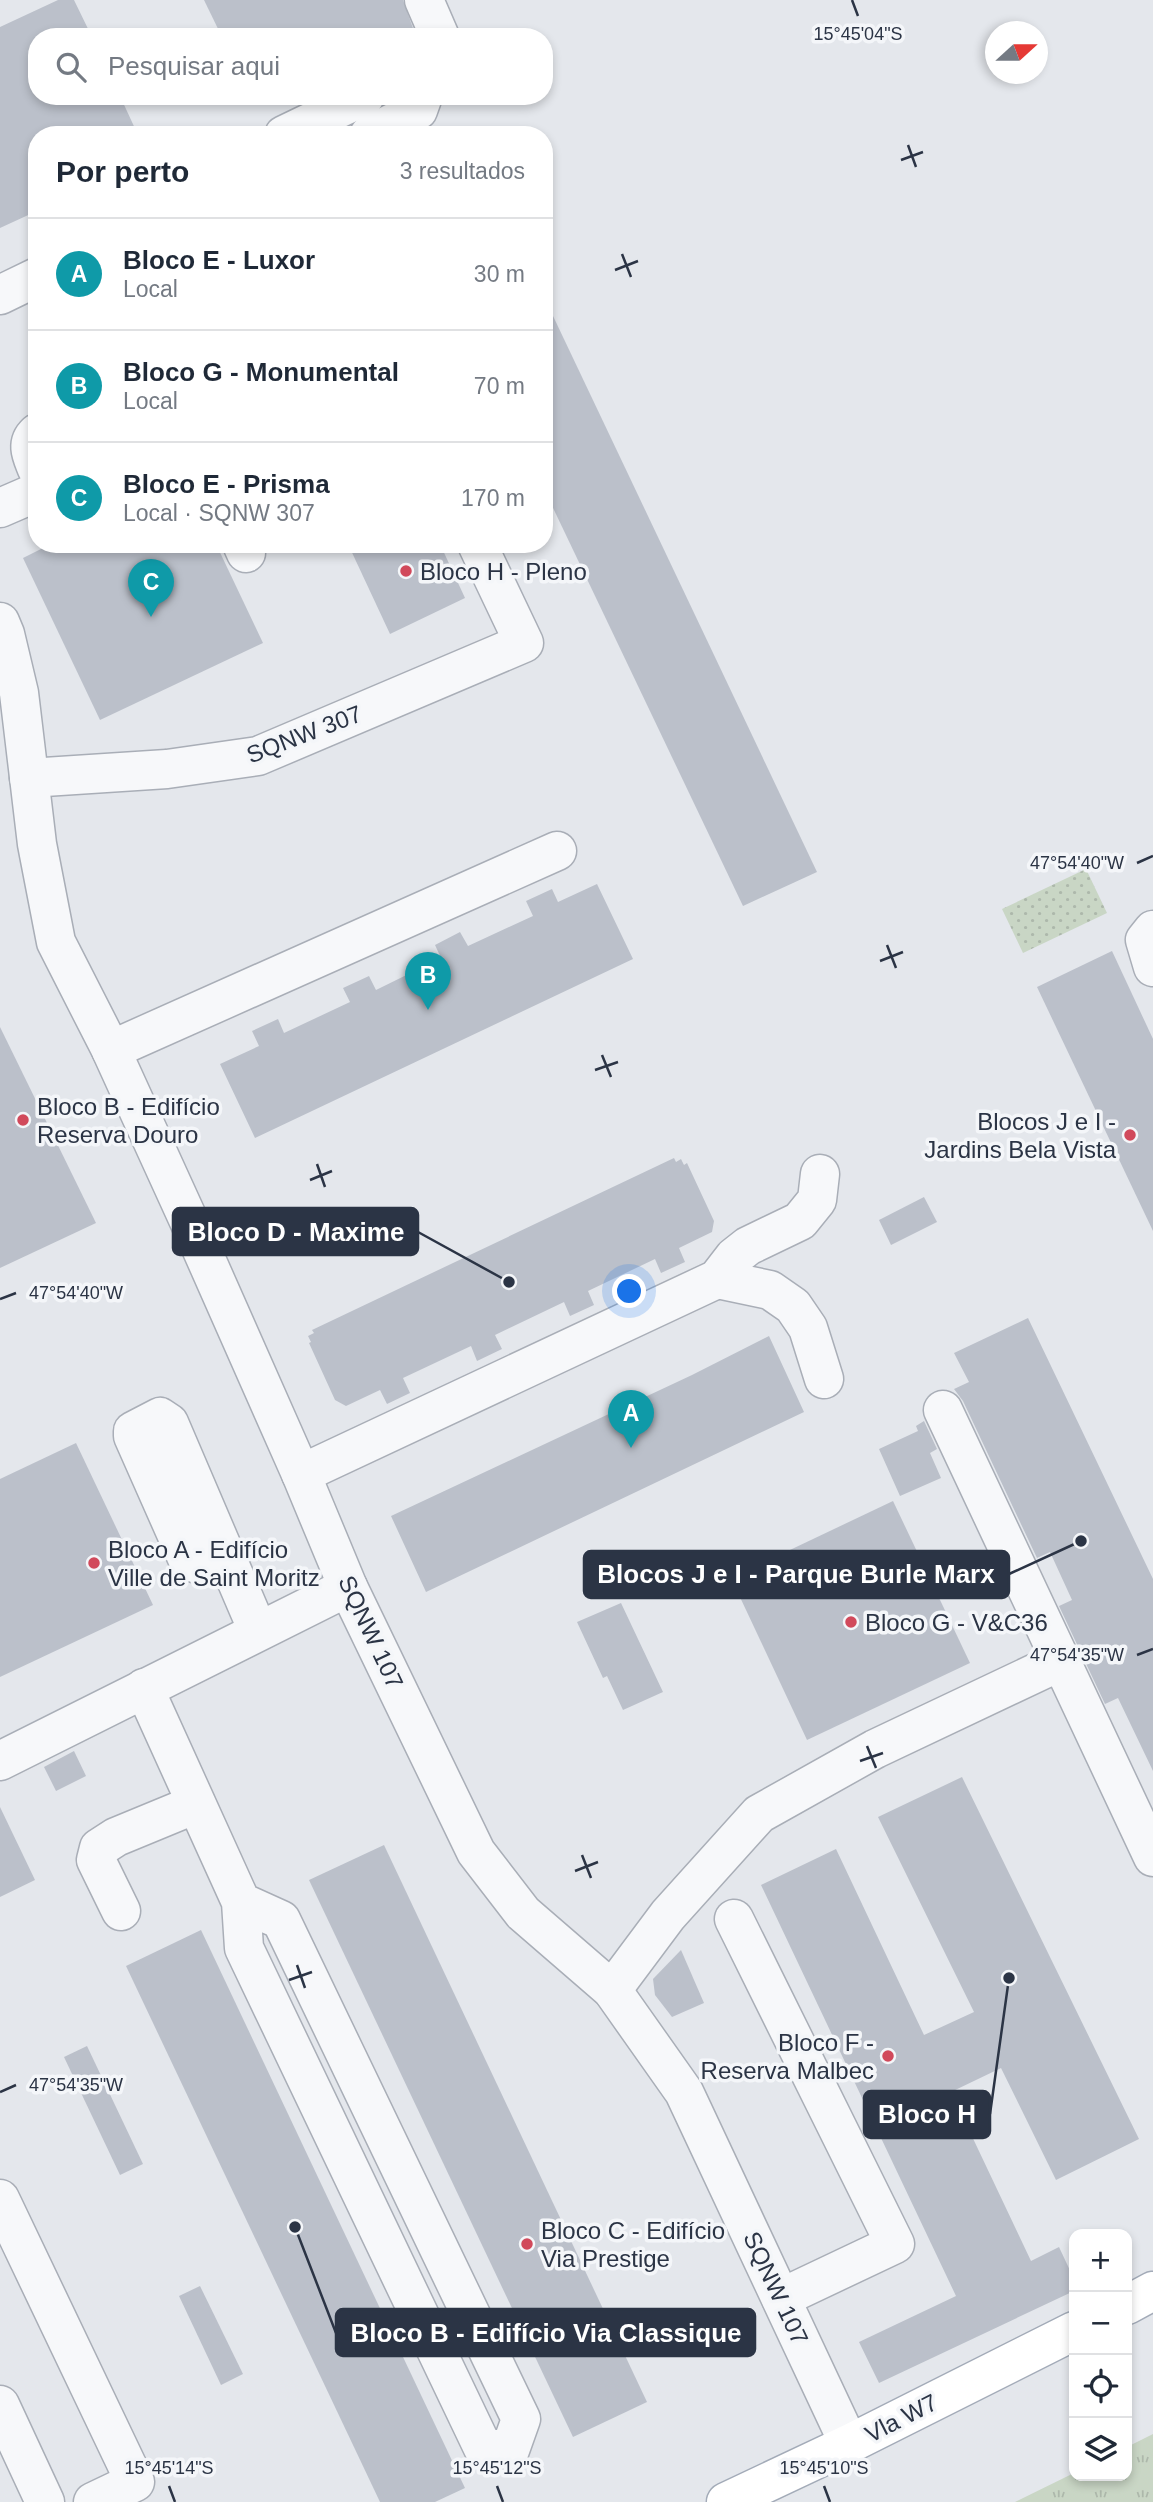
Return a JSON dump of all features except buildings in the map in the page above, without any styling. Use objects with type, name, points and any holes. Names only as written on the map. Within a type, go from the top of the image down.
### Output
[{"type":"main road","points":[[1132,2302],[1153,2291]]},
{"type":"main road","name":"Vla W7","points":[[726,2502],[849,2444],[1069,2334]]},
{"type":"street","points":[[424,0],[436,28]]},
{"type":"street","points":[[303,126],[346,105]]},
{"type":"street","points":[[387,126],[418,110],[420,105]]},
{"type":"street","points":[[0,295],[28,281]]},
{"type":"street","points":[[0,508],[28,496]]},
{"type":"street","name":"SQNW 307","points":[[29,778],[167,769],[258,756],[524,643],[481,553]]},
{"type":"street","points":[[0,622],[19,693],[37,844],[56,942],[111,1050],[557,850]]},
{"type":"street","points":[[1153,930],[1145,940],[1153,967]]},
{"type":"street","name":"SQNW 107","points":[[111,1050],[301,1474],[348,1587],[476,1852],[523,1913],[612,1990],[684,2092],[849,2444]]},
{"type":"street","points":[[301,1474],[717,1279],[734,1257],[748,1247],[800,1221],[817,1200],[820,1174]]},
{"type":"street","points":[[717,1279],[770,1290],[793,1306],[808,1328],[824,1379]]},
{"type":"street","points":[[943,1410],[1153,1857]]},
{"type":"street","points":[[224,1556],[258,1632]]},
{"type":"street","points":[[0,1761],[348,1587]]},
{"type":"street","points":[[612,1990],[668,1915],[759,1814],[875,1749],[1062,1661]]},
{"type":"street","points":[[144,1688],[241,1902],[244,1948],[483,2448],[510,2450],[521,2419],[281,1920],[241,1902]]},
{"type":"street","points":[[121,1911],[96,1860],[99,1848],[116,1837],[196,1804]]},
{"type":"street","points":[[734,1919],[895,2244],[781,2298]]},
{"type":"street","points":[[0,2199],[135,2482],[93,2502]]},
{"type":"street","points":[[0,2405],[45,2502]]},
{"type":"green space","points":[[1086,869],[1107,913],[1023,953],[1002,909]]},
{"type":"green space","points":[[1153,2434],[1153,2502],[1015,2502],[1069,2475],[1069,2481],[1132,2481],[1132,2444]]},
{"type":"place","name":"Bloco H - Pleno","points":[[406,571]]},
{"type":"place","name":"Bloco E - Prisma","points":[[151,617]]},
{"type":"place","name":"Bloco G - Monumental","points":[[428,1010]]},
{"type":"place","name":"Bloco B - Edifício Reserva Douro","points":[[23,1120]]},
{"type":"place","name":"Blocos J e I - Jardins Bela Vista","points":[[1130,1135]]},
{"type":"place","name":"Bloco D - Maxime","points":[[509,1282]]},
{"type":"place","name":"Bloco E - Luxor","points":[[631,1448]]},
{"type":"place","name":"Blocos J e I - Parque Burle Marx","points":[[1081,1541]]},
{"type":"place","name":"Bloco A - Edifício Ville de Saint Moritz","points":[[94,1563]]},
{"type":"place","name":"Bloco G - V&C36","points":[[851,1622]]},
{"type":"place","name":"Bloco H","points":[[1009,1978]]},
{"type":"place","name":"Bloco F - Reserva Malbec","points":[[888,2056]]},
{"type":"place","name":"Bloco B - Edifício Via Classique","points":[[295,2227]]},
{"type":"place","name":"Bloco C - Edifício Via Prestige","points":[[527,2244]]}]
